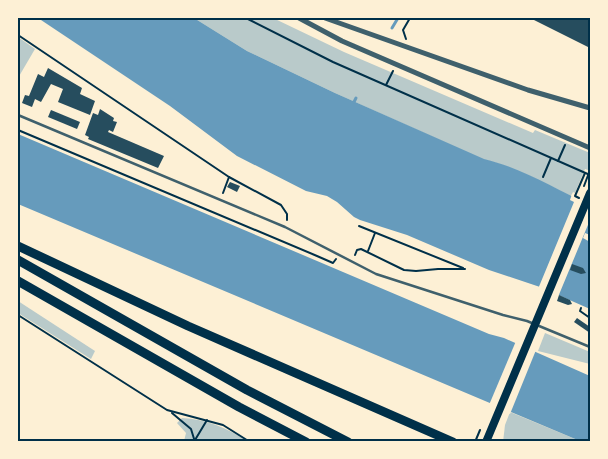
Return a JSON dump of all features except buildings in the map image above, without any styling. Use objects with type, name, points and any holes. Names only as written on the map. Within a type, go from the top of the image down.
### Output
[{"type":"highway","points":[[18,246],[188,326],[452,442]]},
{"type":"highway","points":[[18,260],[247,390],[348,442]]},
{"type":"highway","points":[[18,282],[184,376],[306,442]]},
{"type":"main road","points":[[486,442],[590,193]]},
{"type":"street","points":[[299,18],[360,49],[590,148]]},
{"type":"street","points":[[325,18],[528,90],[590,108]]},
{"type":"lane","points":[[18,114],[285,227],[376,274],[527,321],[590,347]]},
{"type":"path","points":[[246,18],[334,62],[590,175]]},
{"type":"path","points":[[403,45],[406,38],[403,30],[410,18]]},
{"type":"path","points":[[18,35],[229,177],[285,209],[287,218],[285,227]]},
{"type":"path","points":[[18,130],[334,263],[339,255]]},
{"type":"path","points":[[558,161],[568,138]]},
{"type":"path","points":[[543,177],[550,158]]},
{"type":"path","points":[[585,173],[575,196],[579,198],[590,170]]},
{"type":"path","points":[[229,177],[223,193],[234,206]]},
{"type":"path","points":[[352,262],[357,250],[361,249],[404,270],[466,269],[360,226]]},
{"type":"path","points":[[368,251],[375,233]]},
{"type":"path","points":[[581,308],[580,311],[590,318]]},
{"type":"path","points":[[18,315],[172,413],[191,429],[195,441]]},
{"type":"path","points":[[172,413],[223,425],[250,442]]},
{"type":"path","points":[[195,441],[207,420]]},
{"type":"path","points":[[475,442],[481,430]]},
{"type":"shaded area","points":[[194,18],[273,18],[344,52],[533,133],[535,130],[590,153],[590,165],[588,170],[585,169],[575,193],[573,192],[571,196],[528,175],[482,159],[335,93],[247,51]]},
{"type":"shaded area","points":[[18,37],[35,49],[18,78]]},
{"type":"shaded area","points":[[18,301],[95,351],[91,359],[18,313]]},
{"type":"shaded area","points":[[545,333],[590,352],[590,364],[538,351]]},
{"type":"shaded area","points":[[510,412],[580,441],[503,442],[505,425]]},
{"type":"shaded area","points":[[182,418],[216,425],[247,441],[184,441],[186,433],[177,423]]},
{"type":"water","points":[[38,18],[194,18],[247,51],[335,93],[484,159],[525,173],[590,205],[590,235],[585,233],[583,238],[590,242],[590,309],[540,287],[489,270],[407,235],[360,220],[327,196],[306,191],[237,156],[170,106]]},
{"type":"water","points":[[18,134],[590,376],[590,441],[580,441],[18,204]]},
{"type":"pier","points":[[572,194],[590,202],[590,220],[558,297],[538,289],[574,202],[570,200]]},
{"type":"pier","points":[[516,341],[536,350],[510,414],[489,405]]},
{"type":"waterway","points":[[392,28],[398,18]]},
{"type":"waterway","points":[[354,102],[356,98]]}]
